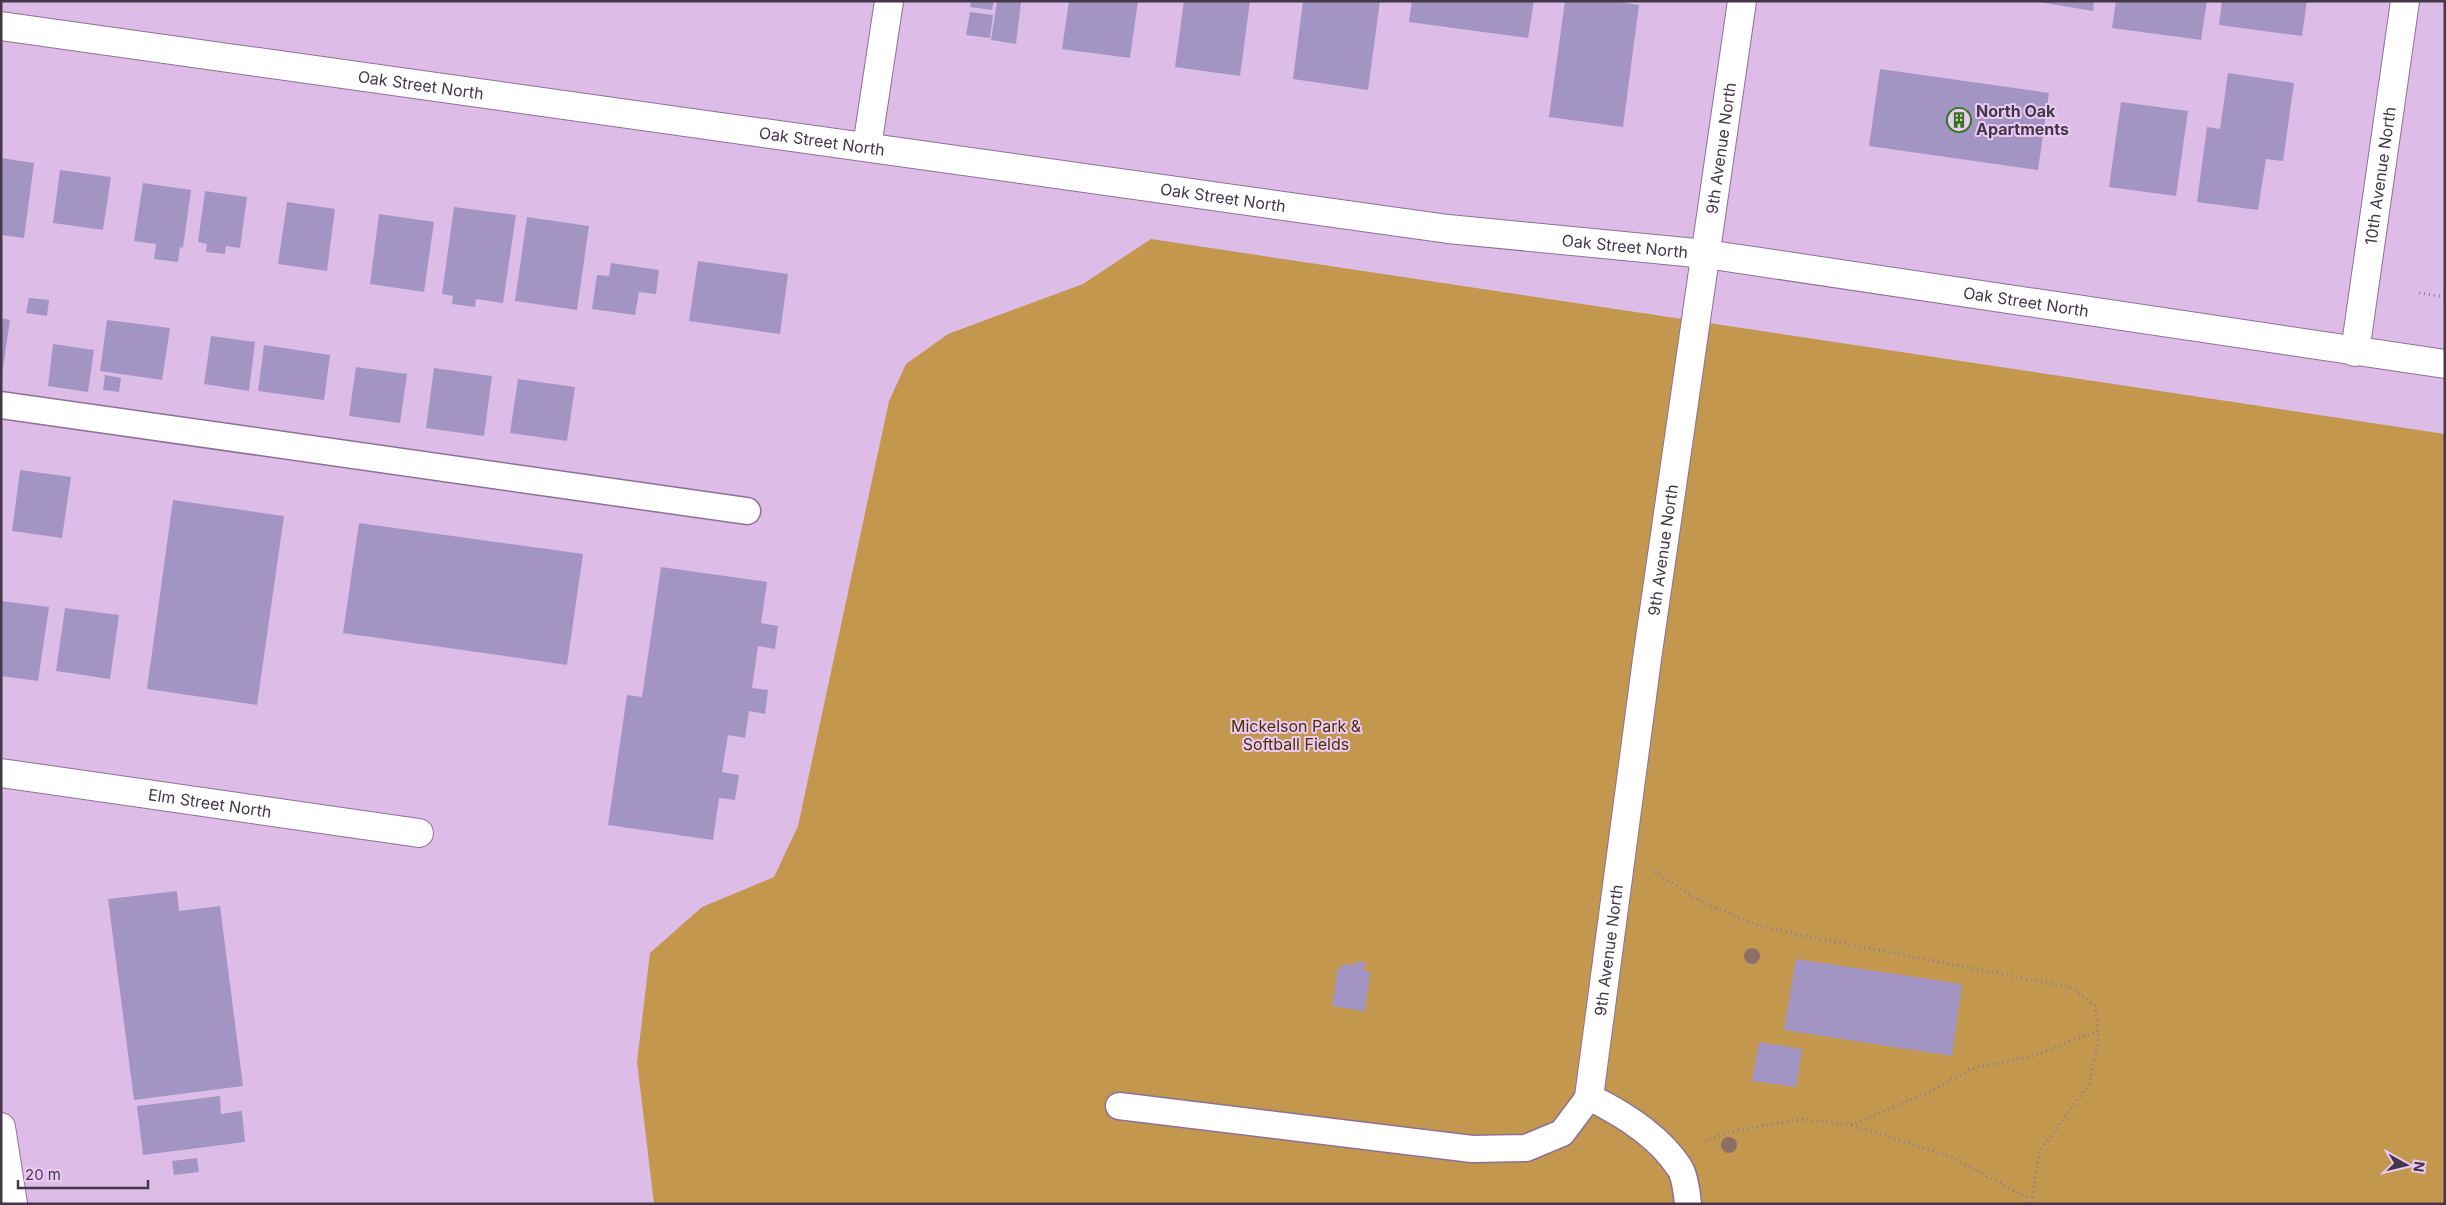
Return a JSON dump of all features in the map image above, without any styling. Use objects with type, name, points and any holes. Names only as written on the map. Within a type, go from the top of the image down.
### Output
[{"type":"street","points":[[867,147],[889,1]]},
{"type":"street","name":"9th Avenue North","points":[[1588,1097],[1621,850],[1742,1]]},
{"type":"street","name":"10th Avenue North","points":[[2355,352],[2405,1]]},
{"type":"street","name":"Oak Street North","points":[[1,26],[1448,229],[1706,254],[2445,364]]},
{"type":"street","name":"Elm Street North","points":[[1,773],[419,833]]},
{"type":"street","points":[[1,1127],[13,1204]]},
{"type":"lane","points":[[1,405],[747,511]]},
{"type":"lane","points":[[1119,1106],[1472,1149],[1526,1148],[1562,1133],[1588,1097],[1618,1111],[1655,1140],[1680,1168],[1688,1204]]},
{"type":"path","points":[[2419,293],[2445,296]]},
{"type":"path","points":[[1621,850],[1700,901],[1756,924],[1816,938],[2069,987],[2096,1005],[2099,1039],[2089,1084],[2039,1152],[2030,1204]]},
{"type":"path","points":[[1851,1125],[1932,1091],[1970,1069],[2032,1056],[2098,1031]]},
{"type":"path","points":[[1671,1158],[1727,1132],[1801,1119],[1851,1125],[1951,1157],[2030,1199]]},
{"type":"green space","name":"Mickelson Park & Softball Fields","points":[[1151,239],[2445,434],[2445,1204],[654,1204],[637,1062],[650,953],[702,907],[774,877],[798,826],[889,401],[906,364],[948,334],[1083,284]]},
{"type":"building","points":[[971,1],[994,1],[992,10],[970,7]]},
{"type":"building","points":[[997,1],[1021,2],[1016,44],[991,40]]},
{"type":"building","points":[[1069,1],[1138,1],[1130,58],[1062,49]]},
{"type":"building","points":[[1184,1],[1250,1],[1240,76],[1175,67]]},
{"type":"building","points":[[1303,1],[1380,1],[1368,90],[1293,79]]},
{"type":"building","points":[[1412,1],[1534,1],[1528,38],[1409,22]]},
{"type":"building","points":[[1565,1],[1613,1],[1639,5],[1623,127],[1549,117]]},
{"type":"building","points":[[2033,1],[2094,1],[2093,11]]},
{"type":"building","points":[[2116,1],[2207,1],[2201,40],[2112,28]]},
{"type":"building","points":[[2222,1],[2307,1],[2302,36],[2219,25]]},
{"type":"building","points":[[970,12],[993,15],[990,38],[966,35]]},
{"type":"building","name":"North Oak Apartments","points":[[1880,69],[2049,93],[2038,170],[1869,146]]},
{"type":"building","points":[[2228,73],[2294,83],[2283,161],[2266,159],[2258,210],[2197,202],[2207,127],[2220,129]]},
{"type":"building","points":[[2121,102],[2188,111],[2176,196],[2109,187]]},
{"type":"building","points":[[1,158],[34,163],[24,238],[1,235]]},
{"type":"building","points":[[60,170],[111,177],[103,230],[53,223]]},
{"type":"building","points":[[143,183],[191,190],[183,248],[180,247],[178,262],[154,259],[156,244],[134,241]]},
{"type":"building","points":[[205,191],[247,197],[240,248],[226,246],[225,254],[206,252],[207,244],[198,242]]},
{"type":"building","points":[[287,202],[335,209],[327,271],[278,264]]},
{"type":"building","points":[[454,207],[516,215],[503,303],[476,299],[475,307],[452,304],[453,296],[442,294]]},
{"type":"building","points":[[379,214],[434,222],[424,292],[370,284]]},
{"type":"building","points":[[527,217],[589,226],[577,310],[515,301]]},
{"type":"building","points":[[698,261],[788,274],[780,334],[689,321]]},
{"type":"building","points":[[611,263],[659,270],[656,294],[639,292],[635,315],[592,309],[597,275],[609,276]]},
{"type":"building","points":[[29,298],[49,300],[47,316],[26,313]]},
{"type":"building","points":[[1,318],[10,320],[2,375],[1,375]]},
{"type":"building","points":[[107,320],[170,328],[162,380],[100,371]]},
{"type":"building","points":[[211,336],[255,342],[249,391],[204,384]]},
{"type":"building","points":[[53,344],[94,350],[88,392],[48,386]]},
{"type":"building","points":[[264,345],[330,355],[324,400],[258,391]]},
{"type":"building","points":[[356,367],[407,374],[400,423],[349,416]]},
{"type":"building","points":[[434,368],[492,376],[484,436],[426,428]]},
{"type":"building","points":[[105,375],[121,378],[119,392],[103,390]]},
{"type":"building","points":[[518,379],[575,387],[567,441],[510,433]]},
{"type":"building","points":[[20,470],[71,477],[62,538],[12,531]]},
{"type":"building","points":[[173,500],[284,516],[257,705],[147,689]]},
{"type":"building","points":[[359,523],[583,554],[567,665],[343,633]]},
{"type":"building","points":[[661,567],[767,582],[761,623],[778,626],[775,649],[758,646],[752,688],[768,690],[765,714],[749,711],[745,738],[728,735],[722,772],[739,775],[735,800],[719,798],[713,840],[608,825],[627,695],[642,697]]},
{"type":"building","points":[[1,601],[49,607],[38,681],[1,676]]},
{"type":"building","points":[[65,608],[119,615],[110,679],[56,671]]},
{"type":"building","points":[[177,891],[179,911],[220,906],[243,1086],[134,1100],[108,899]]},
{"type":"building","points":[[1796,959],[1962,984],[1952,1056],[1784,1030]]},
{"type":"building","points":[[1356,961],[1365,962],[1364,971],[1370,972],[1365,1011],[1332,1006],[1338,967],[1342,968],[1343,964],[1356,965]]},
{"type":"building","points":[[1759,1042],[1802,1049],[1796,1087],[1752,1081]]},
{"type":"building","points":[[220,1096],[221,1114],[242,1111],[245,1142],[143,1155],[137,1106]]},
{"type":"building","points":[[197,1158],[199,1172],[174,1175],[172,1161]]},
{"type":"place","name":"North Oak Apartments","points":[[1959,120]]}]
